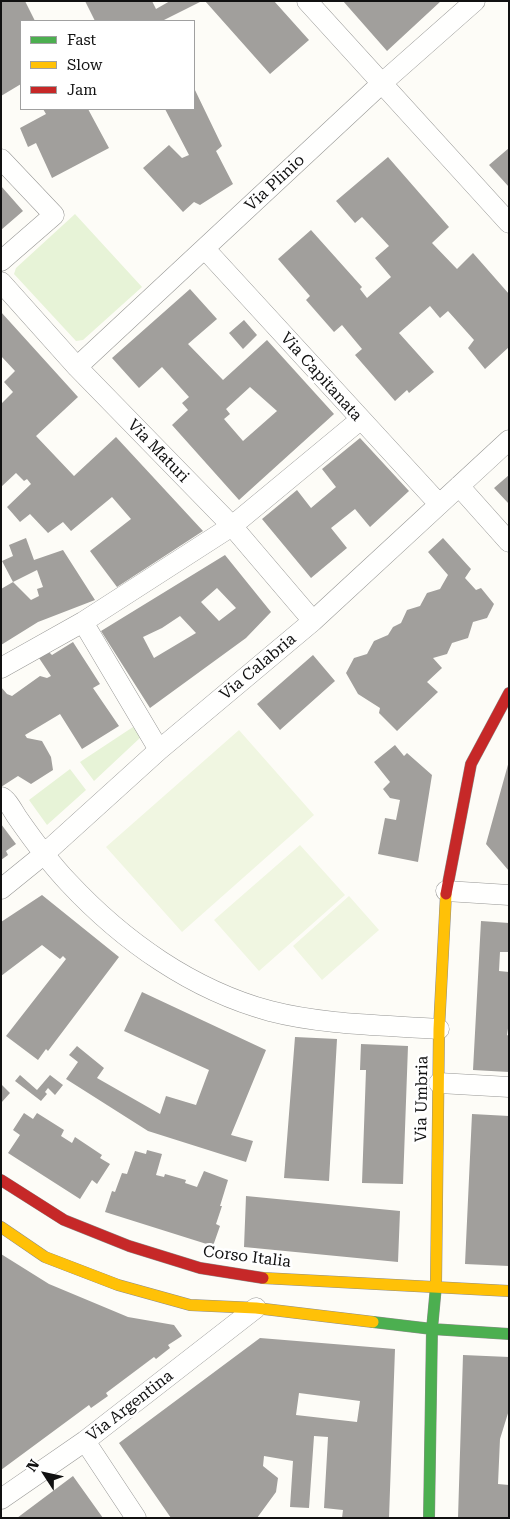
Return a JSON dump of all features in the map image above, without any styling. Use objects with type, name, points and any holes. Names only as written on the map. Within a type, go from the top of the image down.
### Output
[{"type":"street","points":[[307,1],[509,223]]},
{"type":"street","name":"Via Plinio","points":[[77,367],[381,84],[475,1]]},
{"type":"street","points":[[1,159],[54,215],[1,261]]},
{"type":"street","name":"Via Capitanata","points":[[205,249],[439,504]]},
{"type":"street","name":"Via Maturi","points":[[1,282],[77,367],[232,526],[313,621]]},
{"type":"street","points":[[1,668],[84,622],[232,526],[360,420]]},
{"type":"street","name":"Via Calabria","points":[[1,889],[44,855],[160,750],[313,621],[509,440]]},
{"type":"street","points":[[459,486],[509,542]]},
{"type":"street","points":[[84,622],[160,750]]},
{"type":"street","name":"Via Umbria","points":[[429,1518],[432,1329],[436,1288],[439,1029],[446,891],[471,764],[509,693]]},
{"type":"street","points":[[1,798],[44,855],[70,884],[131,940],[173,969],[220,994],[271,1011],[315,1018],[439,1029]]},
{"type":"street","points":[[446,891],[509,895]]},
{"type":"street","points":[[439,1083],[509,1087]]},
{"type":"street","name":"Corso Italia","points":[[1,1180],[64,1220],[129,1246],[200,1268],[253,1277],[509,1291]]},
{"type":"street","points":[[1,1227],[45,1257],[118,1285],[190,1305],[256,1308],[432,1329],[509,1334]]},
{"type":"street","name":"Via Argentina","points":[[1,1499],[85,1441],[256,1308]]},
{"type":"street","points":[[85,1441],[136,1518]]},
{"type":"green space","points":[[75,214],[142,287],[83,340],[76,341],[14,274],[16,268]]},
{"type":"green space","points":[[133,727],[141,737],[94,781],[80,762]]},
{"type":"green space","points":[[239,730],[314,815],[182,932],[106,847]]},
{"type":"green space","points":[[70,769],[86,790],[47,825],[29,800]]},
{"type":"green space","points":[[300,845],[345,895],[259,971],[214,920]]},
{"type":"green space","points":[[349,896],[379,930],[322,980],[293,946]]},
{"type":"building","points":[[1,1],[25,1],[34,20],[20,20],[20,85],[1,96]]},
{"type":"building","points":[[85,1],[152,1],[156,9],[170,1],[202,1],[164,20],[94,20]]},
{"type":"building","points":[[205,1],[274,1],[309,40],[270,74]]},
{"type":"building","points":[[343,1],[441,1],[387,51]]},
{"type":"building","points":[[195,90],[222,146],[216,151],[233,184],[200,205],[194,202],[183,212],[143,168],[169,145],[182,158],[189,155],[166,110],[195,110]]},
{"type":"building","points":[[44,110],[89,110],[109,148],[52,178],[36,143],[28,147],[20,128],[46,114]]},
{"type":"building","points":[[509,148],[509,187],[489,165]]},
{"type":"building","points":[[388,157],[449,227],[432,243],[457,269],[473,253],[509,294],[509,347],[485,369],[468,348],[474,340],[448,311],[440,318],[430,306],[399,333],[434,372],[409,393],[407,390],[395,401],[355,355],[362,349],[342,325],[334,332],[306,300],[310,296],[278,259],[311,230],[362,287],[360,289],[367,298],[391,277],[375,258],[389,246],[362,217],[355,223],[336,201]]},
{"type":"building","points":[[1,186],[23,211],[1,230]]},
{"type":"building","points":[[190,289],[217,319],[188,344],[223,380],[267,340],[334,414],[239,500],[172,425],[188,410],[182,403],[189,397],[162,367],[139,388],[112,358]],"holes":[[[250,387],[277,411],[243,441],[224,419],[230,414],[226,409]]]},
{"type":"building","points":[[1,312],[78,397],[36,436],[74,476],[116,437],[203,531],[117,587],[90,551],[131,519],[112,497],[71,531],[63,522],[48,533],[30,514],[20,522],[7,507],[31,484],[27,479],[24,481],[16,473],[1,487],[1,404],[13,392],[4,382],[15,371],[1,356]]},
{"type":"building","points":[[244,320],[257,335],[243,349],[229,333]]},
{"type":"building","points":[[360,438],[409,491],[370,527],[355,509],[331,528],[347,548],[311,578],[262,519],[297,490],[311,508],[336,487],[322,469]]},
{"type":"building","points":[[509,475],[509,504],[494,488]]},
{"type":"building","points":[[26,538],[34,560],[63,550],[95,600],[38,622],[1,645],[1,589],[13,582],[2,561],[13,556],[9,545]],"holes":[[[37,570],[43,587],[37,589],[39,596],[31,600],[13,582]]]},
{"type":"building","points":[[443,538],[471,569],[465,578],[476,590],[481,588],[494,604],[487,618],[473,622],[468,638],[452,643],[447,654],[433,658],[442,668],[427,682],[438,692],[397,731],[379,713],[380,708],[358,694],[346,673],[354,658],[367,654],[374,641],[388,635],[393,627],[401,623],[407,610],[420,606],[427,593],[440,589],[448,575],[428,552]]},
{"type":"building","points":[[225,555],[271,612],[246,638],[150,708],[101,631]],"holes":[[[217,588],[236,608],[219,621],[201,602]],[[180,616],[196,633],[154,658],[143,637],[162,628]]]},
{"type":"building","points":[[73,642],[100,684],[93,688],[119,726],[82,749],[60,714],[25,735],[27,738],[42,741],[51,757],[53,770],[31,784],[18,776],[1,787],[1,687],[7,694],[12,696],[40,676],[47,678],[51,676],[39,658],[49,652],[52,655]]},
{"type":"building","points":[[313,655],[335,681],[280,730],[257,704]]},
{"type":"building","points":[[395,745],[404,756],[407,753],[432,775],[418,862],[378,854],[385,818],[396,820],[400,800],[390,798],[383,789],[390,782],[374,762]]},
{"type":"building","points":[[509,761],[509,871],[486,844]]},
{"type":"building","points":[[1,824],[16,844],[6,851],[8,855],[1,860]]},
{"type":"building","points":[[42,895],[119,957],[48,1051],[46,1049],[38,1060],[6,1036],[66,959],[63,956],[60,959],[42,945],[1,976],[1,922]]},
{"type":"building","points":[[481,921],[509,923],[509,952],[500,952],[499,971],[509,972],[509,1022],[507,1035],[509,1036],[509,1072],[473,1070]]},
{"type":"building","points":[[142,992],[266,1050],[231,1135],[253,1141],[246,1162],[148,1131],[66,1079],[78,1062],[69,1055],[77,1046],[104,1068],[97,1078],[160,1114],[166,1096],[196,1105],[209,1070],[124,1031]]},
{"type":"building","points":[[295,1037],[337,1039],[329,1181],[284,1178]]},
{"type":"building","points":[[361,1044],[408,1046],[403,1184],[362,1183],[366,1070],[360,1070]]},
{"type":"building","points":[[20,1075],[37,1090],[50,1075],[63,1085],[55,1095],[48,1088],[45,1092],[47,1094],[41,1101],[15,1081]]},
{"type":"building","points":[[1,1084],[10,1093],[1,1103]]},
{"type":"building","points":[[24,1113],[33,1119],[37,1113],[64,1130],[61,1136],[72,1143],[75,1137],[102,1155],[100,1158],[110,1164],[97,1184],[92,1180],[80,1199],[8,1153],[20,1135],[13,1130]]},
{"type":"building","points":[[472,1114],[509,1116],[509,1266],[465,1264]]},
{"type":"building","points":[[147,1150],[162,1154],[156,1175],[164,1177],[165,1174],[186,1180],[185,1183],[197,1187],[204,1171],[228,1180],[216,1224],[220,1226],[213,1246],[105,1212],[112,1191],[115,1192],[122,1173],[127,1174],[135,1151],[146,1154]]},
{"type":"building","points":[[246,1196],[400,1211],[398,1262],[244,1247]]},
{"type":"building","points":[[1,1254],[49,1284],[128,1317],[174,1325],[182,1336],[168,1345],[170,1348],[156,1359],[154,1357],[106,1393],[108,1396],[91,1408],[89,1405],[1,1470]]},
{"type":"building","points":[[260,1338],[395,1349],[389,1518],[342,1518],[343,1510],[324,1508],[328,1437],[314,1436],[309,1508],[290,1507],[293,1461],[264,1456],[263,1466],[278,1478],[276,1492],[257,1518],[171,1518],[119,1443]],"holes":[[[299,1393],[360,1401],[357,1422],[296,1415]]]},
{"type":"building","points":[[463,1355],[509,1357],[509,1410],[500,1439],[498,1484],[509,1485],[509,1518],[458,1518]]},
{"type":"building","points":[[73,1476],[103,1518],[17,1518]]},
{"type":"traffic: fast","points":[[429,1518],[432,1329],[436,1286]]},
{"type":"traffic: fast","points":[[373,1322],[432,1329],[509,1334]]},
{"type":"traffic: slow","points":[[436,1286],[439,1029],[446,894]]},
{"type":"traffic: slow","points":[[1,1227],[45,1257],[118,1285],[190,1305],[256,1308],[373,1322]]},
{"type":"traffic: slow","points":[[263,1278],[509,1291]]},
{"type":"traffic: jam","points":[[446,894],[471,764],[509,693]]},
{"type":"traffic: jam","points":[[1,1180],[64,1220],[129,1246],[200,1268],[263,1278]]}]
